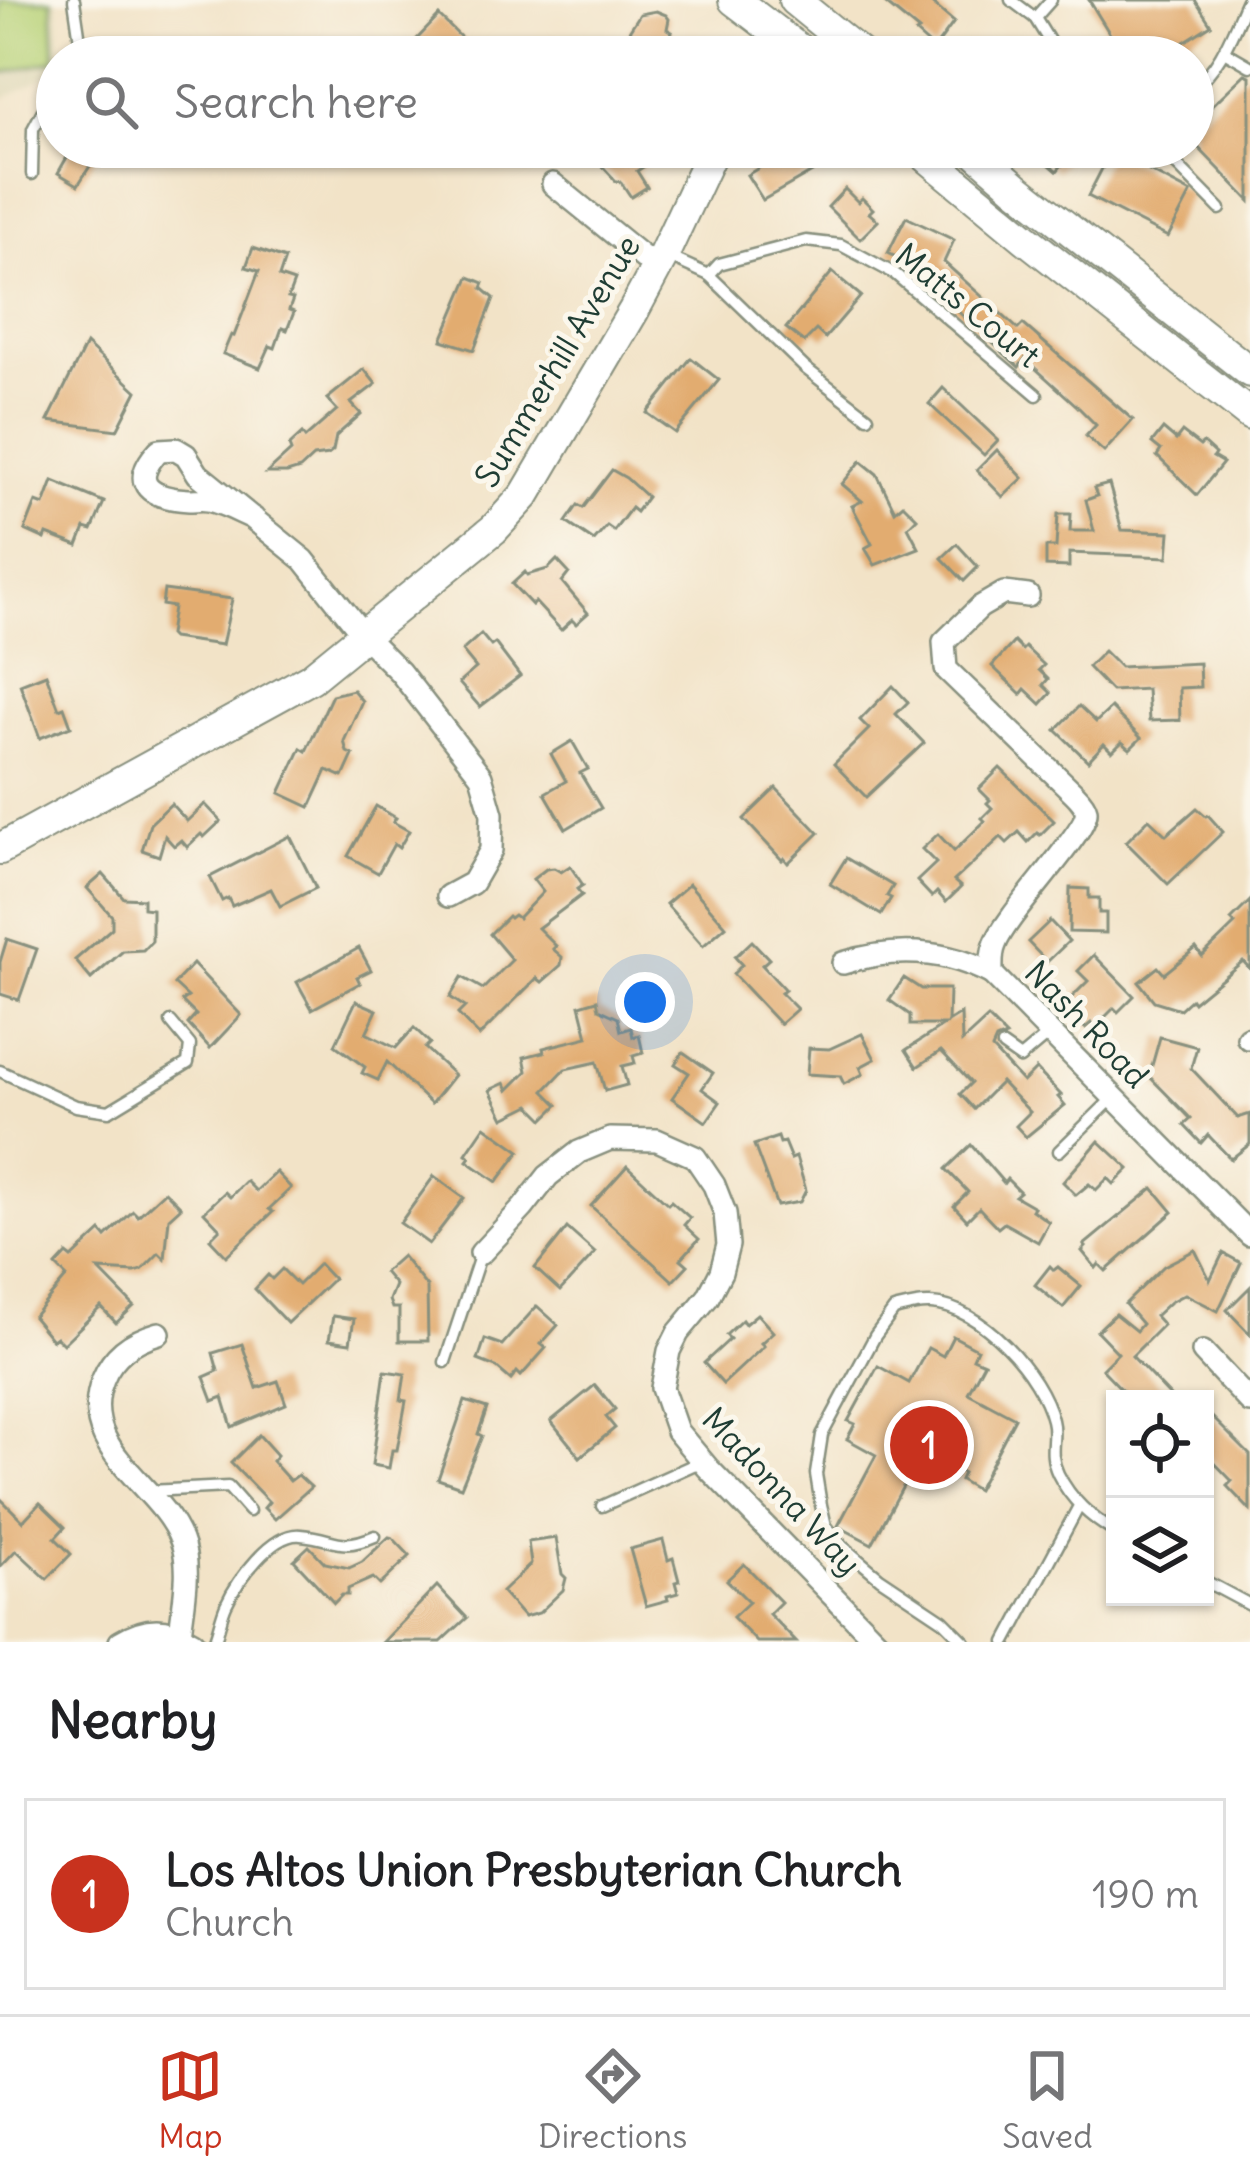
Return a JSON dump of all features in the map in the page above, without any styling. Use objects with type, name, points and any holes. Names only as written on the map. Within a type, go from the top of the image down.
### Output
[{"type":"main road","points":[[734,0],[770,26]]},
{"type":"main road","points":[[794,0],[838,36]]},
{"type":"main road","points":[[830,0],[850,36]]},
{"type":"main road","name":"Summerhill Avenue","points":[[0,849],[311,678],[494,529],[525,495],[660,261],[704,168]]},
{"type":"main road","points":[[940,168],[1250,415]]},
{"type":"main road","points":[[994,168],[1250,372]]},
{"type":"street","points":[[554,184],[660,261]]},
{"type":"street","points":[[254,518],[206,499],[156,495],[145,484],[146,464],[159,450],[176,449],[186,455],[198,474],[254,518],[304,560],[481,776],[492,814],[491,850],[472,884],[448,896]]},
{"type":"street","name":"Nash Road","points":[[1028,596],[1004,593],[980,607],[944,642],[946,668],[1086,810],[1074,836],[1005,924],[993,950],[992,974],[1250,1235]]},
{"type":"street","points":[[842,963],[875,955],[926,953],[960,959],[992,974]]},
{"type":"street","name":"Madonna Way","points":[[481,1253],[548,1176],[579,1152],[610,1139],[657,1140],[695,1157],[725,1213],[728,1245],[708,1297],[678,1333],[669,1352],[662,1388],[677,1431],[878,1642]]},
{"type":"street","points":[[120,1642],[151,1629],[186,1638],[182,1540],[149,1491],[112,1452],[98,1410],[110,1366],[131,1345],[159,1333]]},
{"type":"street","points":[[1203,1352],[1250,1402]]},
{"type":"lane","points":[[74,0],[79,36]]},
{"type":"lane","points":[[1011,0],[1035,18],[1046,36]]},
{"type":"lane","points":[[1035,18],[1052,0]]},
{"type":"lane","points":[[1214,66],[1247,0]]},
{"type":"lane","points":[[1224,51],[1250,66]]},
{"type":"lane","points":[[32,174],[36,123]]},
{"type":"lane","points":[[1180,168],[1220,209]]},
{"type":"lane","name":"Matts Court","points":[[709,275],[718,264],[806,241],[841,245],[895,274],[1037,395]]},
{"type":"lane","points":[[660,261],[709,275],[805,368],[868,418]]},
{"type":"lane","points":[[0,1071],[76,1106],[109,1111],[188,1063],[190,1045],[171,1022]]},
{"type":"lane","points":[[1004,1046],[1019,1058],[1051,1032]]},
{"type":"lane","points":[[1059,1151],[1114,1097]]},
{"type":"lane","points":[[445,1362],[481,1253]]},
{"type":"lane","points":[[965,1642],[943,1620],[880,1579],[842,1546],[826,1526],[820,1505],[816,1474],[822,1435],[894,1310],[931,1304],[952,1308],[1005,1342],[1035,1384],[1053,1421],[1050,1449],[1056,1471],[1079,1506],[1106,1526]]},
{"type":"lane","points":[[602,1506],[702,1461]]},
{"type":"lane","points":[[149,1491],[228,1487],[241,1480]]},
{"type":"lane","points":[[228,1487],[250,1511]]},
{"type":"lane","points":[[1006,1642],[1079,1506]]},
{"type":"lane","points":[[214,1642],[225,1606],[245,1575],[281,1539],[292,1534],[351,1546],[375,1536]]},
{"type":"lane","points":[[1214,1586],[1250,1605]]},
{"type":"shaded area","points":[[0,0],[57,0],[60,36],[36,36],[36,81],[0,101]]},
{"type":"green space","points":[[0,0],[52,0],[54,36],[36,36],[36,65],[0,74]]},
{"type":"building","points":[[881,0],[928,0],[954,22],[944,36],[919,36]]},
{"type":"building","points":[[1089,0],[1195,0],[1211,25],[1193,36],[1111,36]]},
{"type":"building","points":[[656,11],[666,15],[669,36],[636,36],[629,31],[640,14]]},
{"type":"building","points":[[439,16],[459,36],[420,36]]},
{"type":"building","points":[[1245,74],[1250,76],[1250,201],[1214,164],[1214,104]]},
{"type":"building","points":[[61,168],[89,168],[78,185],[58,173]]},
{"type":"building","points":[[604,168],[642,168],[637,171],[647,187],[631,197]]},
{"type":"building","points":[[759,168],[811,168],[812,172],[763,200],[747,175]]},
{"type":"building","points":[[1102,168],[1143,168],[1191,193],[1168,237],[1088,196]]},
{"type":"building","points":[[845,189],[858,202],[862,198],[878,221],[860,239],[828,207]]},
{"type":"building","points":[[906,217],[954,240],[944,262],[1018,329],[1023,324],[1133,420],[1104,452],[1086,436],[1096,425],[1077,406],[1025,359],[1019,367],[911,264],[888,253]]},
{"type":"building","points":[[253,248],[285,259],[279,277],[294,282],[288,298],[293,299],[289,310],[294,312],[287,330],[282,328],[260,368],[223,354],[259,271],[246,267]]},
{"type":"building","points":[[832,272],[861,296],[825,338],[816,330],[804,342],[786,328]]},
{"type":"building","points":[[469,277],[484,283],[482,288],[494,298],[474,350],[442,340]]},
{"type":"building","points":[[86,344],[137,391],[117,430],[48,421]]},
{"type":"building","points":[[691,358],[719,380],[675,433],[647,413]]},
{"type":"building","points":[[364,369],[376,384],[351,403],[361,414],[336,436],[333,451],[313,457],[300,469],[267,473],[302,434],[305,438],[337,410],[327,399]]},
{"type":"building","points":[[943,388],[998,440],[984,455],[929,404]]},
{"type":"building","points":[[1163,429],[1176,440],[1182,432],[1200,446],[1203,443],[1223,463],[1197,495],[1157,456],[1161,450],[1152,443]]},
{"type":"building","points":[[997,450],[1023,478],[1003,497],[977,470]]},
{"type":"building","points":[[861,461],[877,474],[895,511],[903,504],[917,518],[908,527],[919,548],[875,565],[865,548],[872,544],[852,506],[862,501],[842,484]]},
{"type":"building","points":[[612,470],[647,497],[636,512],[631,508],[614,531],[607,526],[594,541],[566,522]]},
{"type":"building","points":[[53,481],[104,502],[92,530],[85,528],[78,546],[25,530],[36,502],[44,505]]},
{"type":"building","points":[[1109,484],[1122,530],[1170,532],[1168,557],[1069,553],[1069,567],[1046,566],[1046,547],[1056,547],[1058,514],[1071,514],[1070,531],[1094,531],[1086,500],[1097,496],[1094,488]]},
{"type":"building","points":[[957,544],[978,567],[964,581],[942,558]]},
{"type":"building","points":[[557,560],[569,573],[562,582],[588,613],[561,630],[512,584],[525,572],[548,569]]},
{"type":"building","points":[[164,590],[232,599],[222,645],[172,638],[173,607],[162,605]]},
{"type":"building","points":[[481,634],[491,646],[495,643],[520,676],[480,707],[459,683],[476,668],[462,651]]},
{"type":"building","points":[[1014,642],[1044,665],[1039,670],[1048,679],[1043,685],[1051,693],[1041,704],[1025,689],[1021,694],[992,666]]},
{"type":"building","points":[[1104,651],[1120,667],[1199,663],[1200,687],[1179,688],[1180,720],[1149,721],[1147,689],[1111,691],[1088,667]]},
{"type":"building","points":[[46,674],[71,726],[40,738],[20,684]]},
{"type":"building","points":[[893,686],[908,702],[896,714],[924,743],[866,797],[834,764],[869,729],[860,720]]},
{"type":"building","points":[[353,690],[362,701],[344,741],[353,755],[343,777],[327,770],[310,807],[280,793],[332,695]]},
{"type":"building","points":[[1079,706],[1096,722],[1111,708],[1141,738],[1130,749],[1122,742],[1112,752],[1104,744],[1088,761],[1056,730]]},
{"type":"building","points":[[572,741],[588,769],[580,773],[601,808],[566,829],[545,793],[566,781],[551,754]]},
{"type":"building","points":[[1000,768],[1054,821],[1028,842],[1019,832],[1007,843],[1001,837],[954,881],[961,887],[946,902],[937,892],[932,897],[917,881],[936,863],[922,849],[938,834],[954,851],[985,821],[982,818],[992,808],[979,789]]},
{"type":"building","points":[[776,788],[819,833],[788,863],[744,819]]},
{"type":"building","points":[[171,804],[187,821],[205,804],[221,821],[187,847],[181,840],[174,846],[165,836],[159,856],[142,850],[150,824]]},
{"type":"building","points":[[376,806],[409,831],[399,848],[394,844],[378,873],[348,856]]},
{"type":"building","points":[[1197,808],[1223,832],[1168,884],[1126,842],[1149,819],[1166,835]]},
{"type":"building","points":[[290,836],[316,888],[280,906],[271,889],[232,906],[228,898],[222,901],[210,877]]},
{"type":"building","points":[[846,858],[893,886],[881,915],[830,884]]},
{"type":"building","points":[[570,866],[583,885],[577,889],[582,895],[538,928],[556,946],[553,949],[562,957],[561,965],[542,982],[537,978],[479,1036],[458,1014],[465,1007],[450,997],[462,977],[483,989],[512,960],[490,934],[508,916],[518,918],[543,892],[533,879],[546,869],[561,872]]},
{"type":"building","points":[[103,874],[124,898],[143,899],[143,908],[152,909],[152,941],[143,950],[123,951],[91,979],[75,960],[112,928],[112,916],[87,888]]},
{"type":"building","points":[[689,884],[726,926],[703,946],[666,904]]},
{"type":"building","points":[[1070,888],[1089,889],[1089,898],[1099,898],[1099,913],[1106,913],[1106,933],[1069,932]]},
{"type":"building","points":[[1250,901],[1250,969],[1243,961],[1180,1009],[1154,1001],[1139,982],[1158,967],[1164,974],[1196,948],[1202,956],[1235,924],[1231,920]]},
{"type":"building","points":[[1050,921],[1069,941],[1047,962],[1028,942]]},
{"type":"building","points":[[7,939],[37,949],[19,1000],[0,994],[0,962]]},
{"type":"building","points":[[752,941],[769,959],[762,965],[797,1009],[780,1024],[733,974],[742,965],[735,957]]},
{"type":"building","points":[[359,948],[371,970],[357,977],[360,983],[312,1009],[297,982]]},
{"type":"building","points":[[1094,955],[1134,996],[1118,1012],[1114,1008],[1095,1027],[1091,1023],[1085,1028],[1063,1006],[1088,981],[1078,971]]},
{"type":"building","points":[[193,964],[241,1015],[210,1048],[188,1024],[196,1015],[182,1001],[188,997],[174,984]]},
{"type":"building","points":[[904,978],[921,989],[949,989],[948,1022],[961,1014],[962,1042],[988,1018],[1006,1036],[996,1040],[992,1049],[1023,1082],[1036,1069],[1065,1105],[1026,1137],[1016,1126],[1030,1112],[1001,1082],[974,1109],[960,1094],[971,1083],[941,1051],[917,1067],[906,1050],[944,1025],[910,1025],[910,1015],[889,1000]]},
{"type":"building","points":[[597,1000],[599,1009],[618,1018],[621,1031],[631,1028],[633,1037],[639,1035],[643,1053],[633,1056],[635,1063],[622,1066],[627,1085],[605,1091],[597,1062],[565,1069],[544,1091],[558,1105],[544,1119],[530,1105],[504,1118],[490,1090],[505,1083],[508,1090],[527,1071],[524,1057],[588,1037],[580,1005]]},
{"type":"building","points":[[356,1001],[377,1010],[366,1033],[396,1048],[414,1028],[430,1043],[425,1048],[454,1075],[431,1104],[387,1062],[378,1080],[362,1073],[365,1067],[335,1045]]},
{"type":"building","points":[[862,1034],[875,1059],[860,1067],[863,1074],[844,1084],[840,1076],[807,1074],[809,1048],[829,1049]]},
{"type":"building","points":[[1160,1037],[1197,1047],[1191,1068],[1238,1118],[1250,1114],[1250,1144],[1231,1159],[1208,1135],[1201,1143],[1184,1125],[1191,1119],[1149,1076]]},
{"type":"building","points":[[683,1052],[713,1073],[702,1089],[720,1102],[706,1122],[672,1098],[689,1073],[675,1064]]},
{"type":"building","points":[[485,1126],[520,1151],[497,1182],[467,1161],[466,1154]]},
{"type":"building","points":[[778,1137],[791,1159],[796,1157],[806,1190],[800,1202],[777,1206],[754,1145]]},
{"type":"building","points":[[1099,1141],[1129,1169],[1114,1184],[1108,1178],[1096,1190],[1089,1184],[1076,1195],[1063,1182]]},
{"type":"building","points":[[971,1145],[1004,1183],[1007,1179],[1020,1192],[1015,1196],[1049,1222],[1038,1242],[1004,1223],[998,1228],[979,1208],[967,1220],[954,1206],[968,1192],[946,1169]]},
{"type":"building","points":[[627,1166],[690,1218],[684,1225],[699,1239],[681,1259],[688,1265],[673,1281],[591,1206]]},
{"type":"building","points":[[276,1172],[291,1188],[226,1256],[210,1239],[220,1229],[204,1212],[225,1192],[230,1197],[246,1181],[256,1191]]},
{"type":"building","points":[[434,1176],[464,1198],[429,1244],[400,1223]]},
{"type":"building","points":[[1153,1188],[1173,1212],[1106,1271],[1099,1264],[1096,1268],[1082,1251],[1084,1245]]},
{"type":"building","points":[[165,1191],[181,1207],[169,1218],[165,1259],[159,1253],[135,1272],[99,1270],[134,1306],[116,1323],[101,1307],[63,1344],[56,1337],[52,1340],[33,1317],[67,1277],[56,1266],[101,1231],[106,1237],[133,1211],[138,1216]]},
{"type":"building","points":[[567,1228],[595,1253],[560,1291],[535,1268]]},
{"type":"building","points":[[1195,1250],[1210,1280],[1223,1253],[1241,1263],[1218,1311],[1185,1294],[1155,1316],[1163,1325],[1132,1356],[1164,1390],[1122,1390],[1102,1369],[1118,1353],[1097,1331],[1115,1314],[1136,1331],[1142,1324],[1125,1304],[1164,1266]]},
{"type":"building","points":[[402,1256],[427,1287],[428,1341],[399,1341],[399,1308],[392,1308],[389,1300],[395,1285],[384,1272]]},
{"type":"building","points":[[319,1264],[333,1279],[287,1323],[255,1289],[282,1269],[298,1285]]},
{"type":"building","points":[[1050,1266],[1081,1286],[1063,1308],[1035,1285]]},
{"type":"building","points":[[1250,1287],[1250,1334],[1227,1310]]},
{"type":"building","points":[[537,1306],[558,1325],[541,1344],[546,1348],[521,1376],[517,1372],[511,1380],[478,1360],[485,1339],[502,1345]]},
{"type":"building","points":[[757,1314],[773,1332],[723,1384],[704,1363],[742,1320],[745,1324]]},
{"type":"building","points":[[333,1316],[354,1319],[350,1343],[329,1340]]},
{"type":"building","points":[[953,1336],[977,1349],[973,1358],[984,1363],[968,1393],[1015,1418],[977,1490],[960,1480],[963,1473],[922,1451],[872,1544],[838,1526],[876,1455],[847,1439],[855,1424],[848,1421],[878,1366],[909,1383],[928,1348],[943,1356]]},
{"type":"building","points":[[242,1344],[257,1388],[278,1381],[286,1404],[232,1427],[223,1397],[213,1401],[204,1377],[218,1371],[213,1353]]},
{"type":"building","points":[[385,1371],[405,1374],[401,1400],[406,1401],[389,1468],[372,1465]]},
{"type":"building","points":[[595,1385],[615,1409],[606,1417],[615,1428],[580,1457],[551,1421]]},
{"type":"building","points":[[465,1401],[487,1408],[478,1434],[482,1436],[461,1487],[438,1479]]},
{"type":"building","points":[[1214,1419],[1250,1455],[1250,1510],[1227,1486],[1232,1481],[1214,1462]]},
{"type":"building","points":[[259,1435],[277,1455],[272,1461],[290,1481],[298,1475],[311,1487],[275,1519],[264,1508],[269,1502],[231,1463]]},
{"type":"building","points":[[0,1498],[23,1521],[40,1503],[65,1527],[55,1538],[71,1554],[47,1579],[16,1550],[0,1567]]},
{"type":"building","points":[[389,1537],[410,1556],[380,1585],[373,1578],[348,1589],[348,1595],[334,1603],[294,1560],[309,1546],[325,1563],[349,1568]]},
{"type":"building","points":[[556,1538],[566,1578],[563,1590],[539,1613],[524,1617],[502,1592],[531,1564],[528,1542]]},
{"type":"building","points":[[663,1540],[668,1560],[673,1558],[678,1593],[646,1606],[630,1549]]},
{"type":"building","points":[[744,1564],[781,1602],[769,1614],[796,1642],[757,1642],[733,1617],[749,1602],[727,1580]]},
{"type":"building","points":[[437,1586],[467,1618],[441,1642],[383,1642]]},
{"type":"place","name":"Los Altos Union Presbyterian Church","points":[[929,1445]]}]
